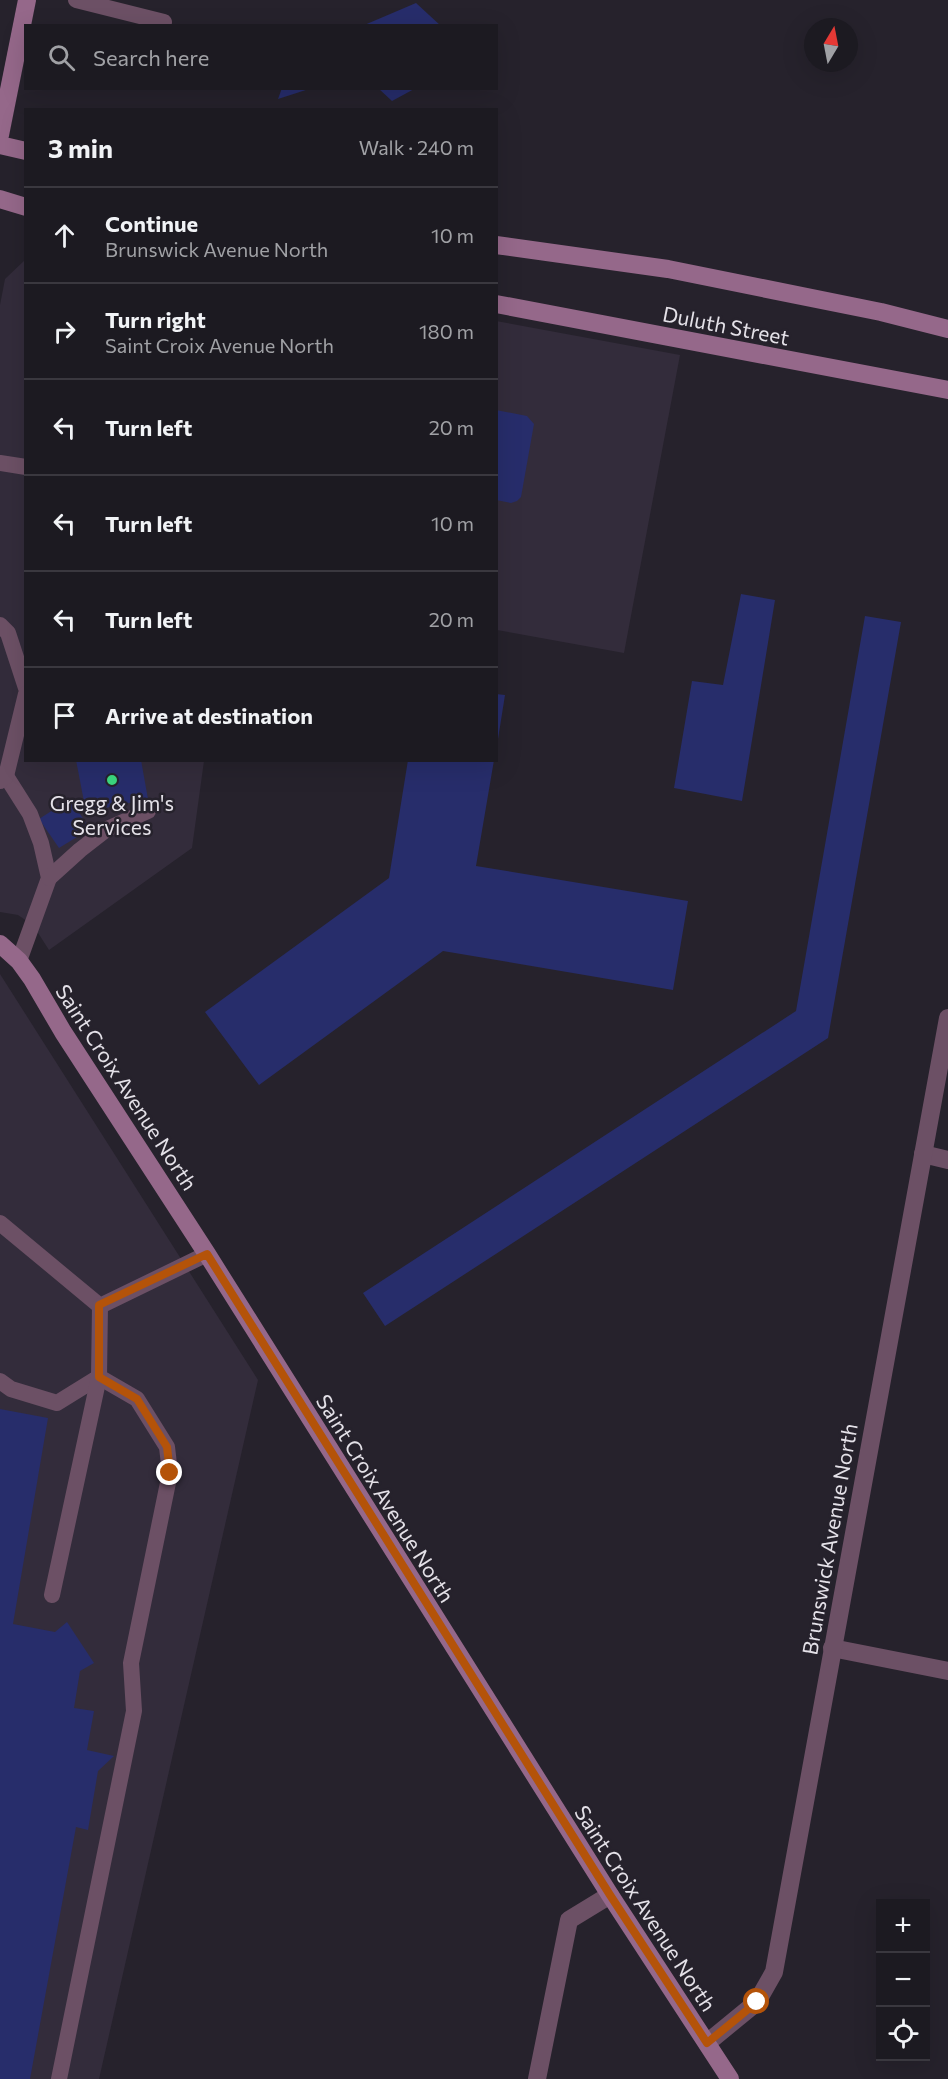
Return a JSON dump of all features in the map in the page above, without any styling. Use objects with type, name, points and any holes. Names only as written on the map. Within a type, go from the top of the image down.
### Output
[{"type":"street","points":[[0,135],[27,0]]},
{"type":"street","points":[[0,145],[24,151]]},
{"type":"street","points":[[0,199],[24,206]]},
{"type":"street","name":"Duluth Street","points":[[498,245],[668,269],[881,312],[948,328]]},
{"type":"street","name":"Duluth Street","points":[[498,304],[948,390]]},
{"type":"street","name":"Saint Croix Avenue North","points":[[0,944],[19,961],[207,1254],[610,1895],[730,2079]]},
{"type":"street","name":"Brunswick Avenue North","points":[[707,2043],[757,2002],[774,1972],[948,1018]]},
{"type":"street","points":[[923,1154],[948,1160]]},
{"type":"street","points":[[832,1648],[948,1671]]},
{"type":"street","points":[[537,2079],[569,1920],[610,1895]]},
{"type":"lane","points":[[76,0],[164,22]]},
{"type":"lane","points":[[0,463],[24,467]]},
{"type":"lane","points":[[0,625],[8,633],[24,682]]},
{"type":"lane","points":[[24,701],[3,778],[34,824],[42,843],[49,878]]},
{"type":"lane","points":[[19,961],[49,878],[107,829],[148,811]]},
{"type":"lane","points":[[0,1223],[99,1305]]},
{"type":"lane","points":[[99,1305],[207,1254]]},
{"type":"lane","points":[[52,1595],[99,1377],[99,1305]]},
{"type":"lane","points":[[0,1381],[11,1389],[57,1403],[99,1377]]},
{"type":"lane","points":[[59,2079],[134,1711],[131,1663],[170,1473],[167,1447],[137,1399],[99,1377]]},
{"type":"shaded area","points":[[24,261],[24,762],[204,762],[192,848],[49,950],[33,925],[18,915],[0,912],[0,305],[5,279]]},
{"type":"shaded area","points":[[498,321],[680,355],[624,653],[498,630]]},
{"type":"shaded area","points":[[0,974],[258,1380],[99,2079],[0,2079]]},
{"type":"building","points":[[416,3],[439,24],[367,24]]},
{"type":"building","points":[[281,90],[306,90],[278,99]]},
{"type":"building","points":[[380,90],[412,90],[392,101]]},
{"type":"building","points":[[498,410],[527,416],[534,424],[521,497],[511,503],[498,500]]},
{"type":"building","points":[[741,594],[775,600],[742,801],[674,788],[692,681],[723,685]]},
{"type":"building","points":[[865,616],[901,622],[828,1038],[385,1326],[363,1293],[796,1011]]},
{"type":"building","points":[[498,694],[505,695],[498,739]]},
{"type":"building","name":"Gregg & Jim's Services","points":[[76,762],[141,762],[148,799],[86,812]]},
{"type":"building","points":[[408,762],[494,762],[476,866],[688,901],[673,990],[443,951],[259,1085],[205,1012],[389,878]]},
{"type":"building","points":[[70,799],[90,829],[59,848],[39,819]]},
{"type":"building","points":[[0,1409],[48,1418],[13,1624],[55,1632],[67,1622],[94,1663],[80,1671],[74,1708],[94,1711],[87,1750],[114,1756],[98,1771],[88,1830],[76,1827],[30,2079],[0,2079]]},
{"type":"place","name":"Gregg & Jim's Services","points":[[112,780]]},
{"type":"route","points":[[170,1473],[167,1447],[137,1399],[99,1377],[99,1305],[207,1254],[610,1895],[707,2043],[757,2002]]}]
